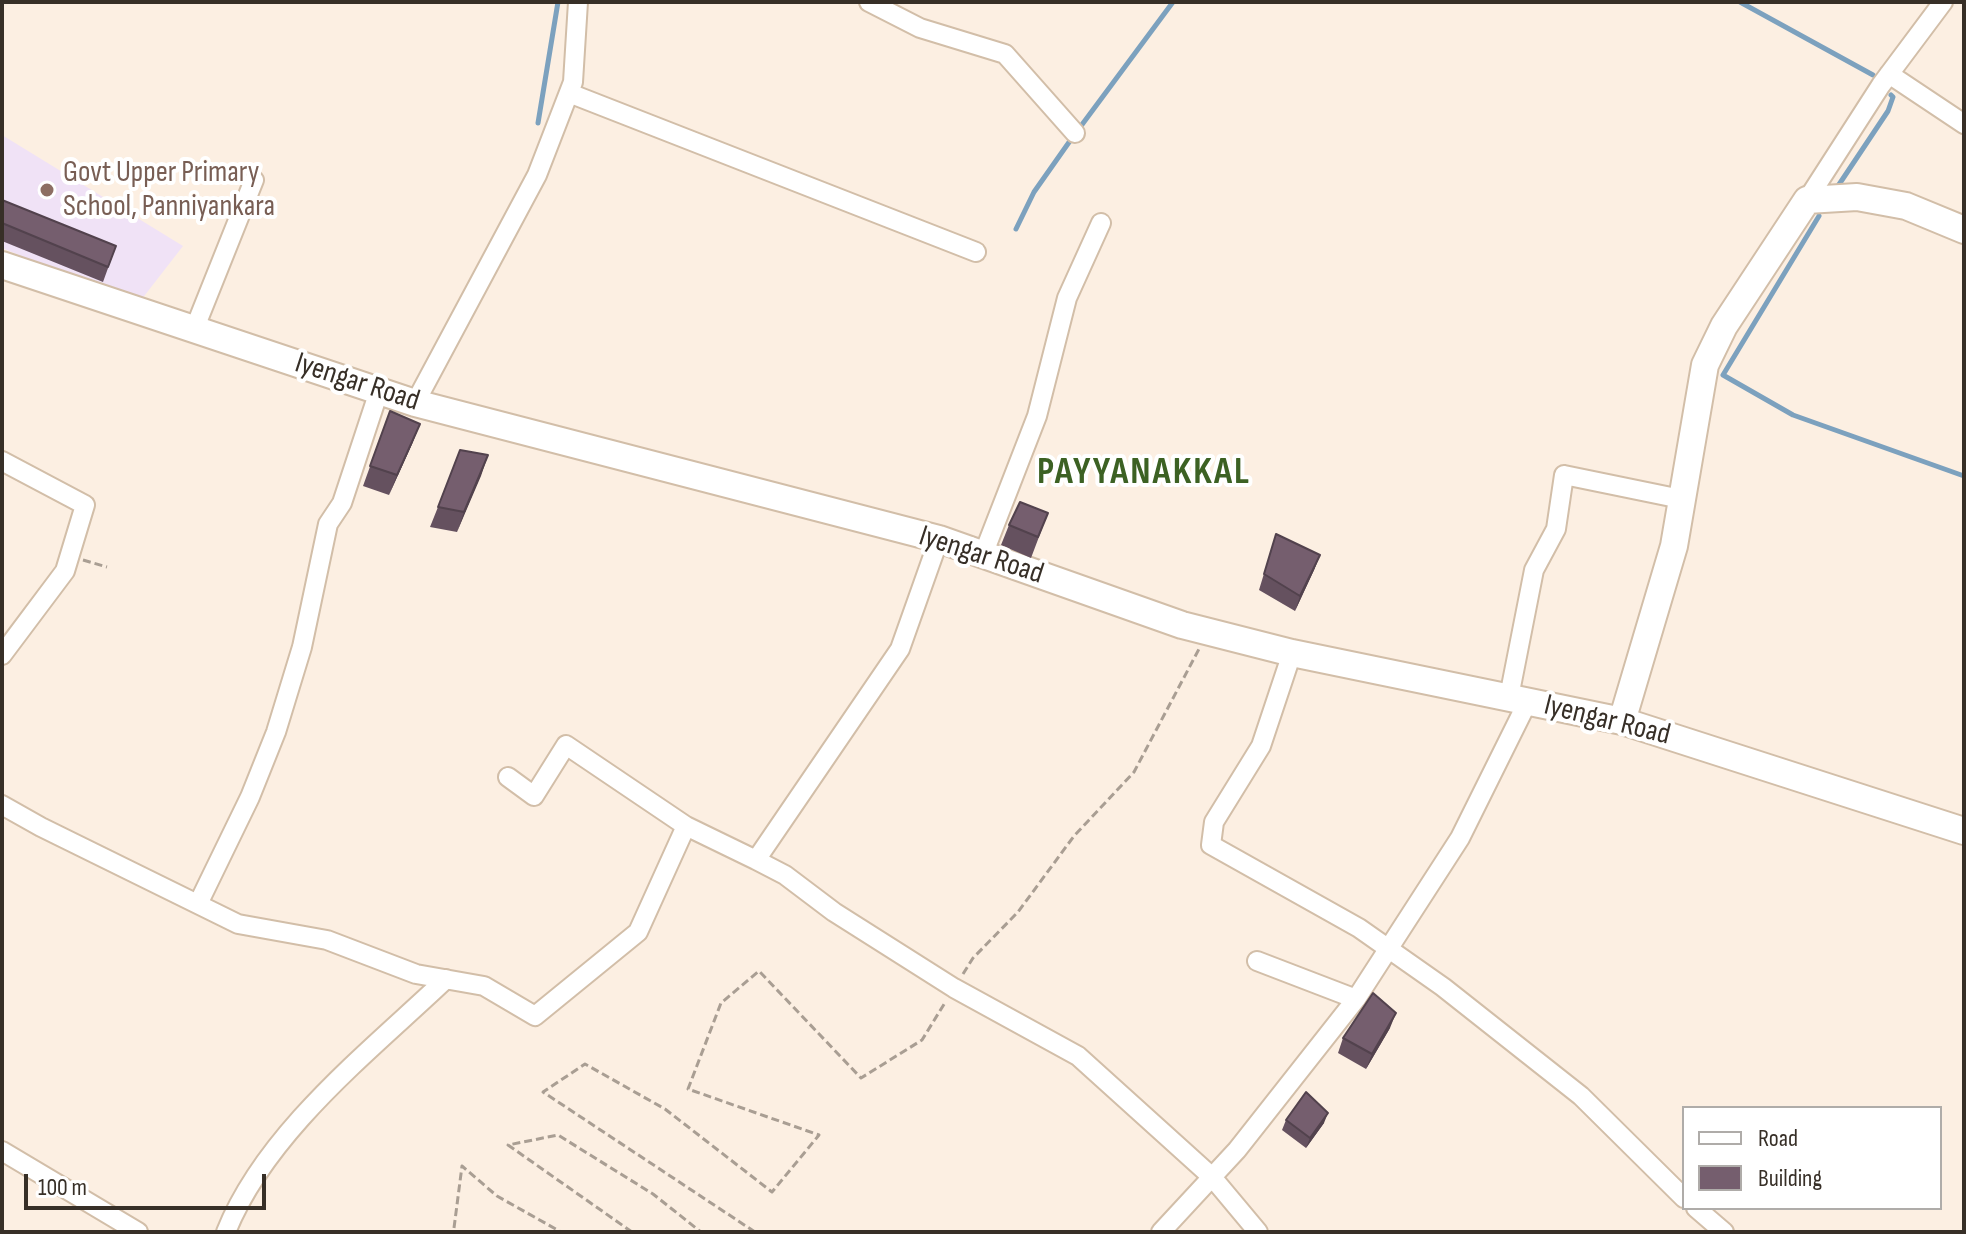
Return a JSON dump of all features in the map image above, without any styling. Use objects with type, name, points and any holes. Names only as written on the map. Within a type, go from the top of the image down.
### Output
[{"type":"main road","points":[[1622,721],[1674,546],[1705,365],[1724,326],[1807,200],[1857,197],[1894,203],[1964,230]]},
{"type":"main road","name":"Iyengar Road","points":[[2,265],[415,403],[939,539],[1182,625],[1292,653],[1622,721],[1964,831]]},
{"type":"street","points":[[415,403],[537,175],[573,82],[578,2]]},
{"type":"street","points":[[869,2],[920,28],[1005,54],[1075,133]]},
{"type":"street","points":[[1807,200],[1889,74],[1943,2]]},
{"type":"street","points":[[1889,74],[1964,124]]},
{"type":"street","points":[[569,93],[976,252]]},
{"type":"street","points":[[194,330],[254,180]]},
{"type":"street","points":[[983,555],[1037,416],[1067,298],[1101,223]]},
{"type":"street","points":[[198,904],[250,797],[276,732],[302,647],[328,524],[342,503],[379,391]]},
{"type":"street","points":[[2,461],[85,505],[65,571],[2,655]]},
{"type":"street","points":[[1161,1232],[1212,1177],[1356,999],[1460,838],[1518,699],[1534,570],[1556,529],[1564,475],[1681,499]]},
{"type":"street","points":[[756,860],[900,649],[939,539]]},
{"type":"street","points":[[1292,653],[1261,746],[1214,822],[1211,845],[1390,948],[1581,1096],[1682,1196]]},
{"type":"street","points":[[508,777],[534,796],[566,745],[686,826],[785,875],[834,912],[954,988],[1078,1056],[1212,1177],[1258,1232]]},
{"type":"street","points":[[2,805],[238,924],[327,940],[416,974],[484,986],[535,1016],[638,932],[686,826]]},
{"type":"street","points":[[1257,961],[1356,999]]},
{"type":"street","points":[[226,1232],[253,1180],[292,1126],[446,979]]},
{"type":"street","points":[[2,1151],[138,1232]]},
{"type":"street","points":[[1698,1210],[1724,1232]]},
{"type":"path","points":[[755,1232],[543,1092],[585,1064],[665,1109],[772,1192],[819,1135],[688,1089],[721,1003],[759,971],[861,1078],[922,1040],[973,958],[1018,912],[1074,836],[1134,772],[1209,632]]},
{"type":"path","points":[[632,1232],[508,1145],[558,1135],[653,1194],[701,1232]]},
{"type":"path","points":[[454,1228],[462,1166],[497,1196],[561,1232]]},
{"type":"shaded area","name":"Govt Upper Primary School, Panniyankara","points":[[2,135],[183,246],[138,304],[2,248]]},
{"type":"building","points":[[2,200],[116,246],[108,267],[2,223]]},
{"type":"building","points":[[390,411],[420,424],[397,475],[370,466]]},
{"type":"building","points":[[460,450],[488,455],[464,512],[438,507]]},
{"type":"building","points":[[1020,502],[1048,513],[1038,537],[1009,525]]},
{"type":"building","points":[[1276,534],[1320,555],[1300,596],[1264,574]]},
{"type":"building","points":[[1373,993],[1396,1013],[1372,1054],[1343,1038]]},
{"type":"building","points":[[1306,1092],[1328,1113],[1310,1138],[1286,1120]]},
{"type":"waterway","points":[[538,123],[558,2]]},
{"type":"waterway","points":[[1078,130],[1173,2]]},
{"type":"waterway","points":[[1740,2],[1873,75]]},
{"type":"waterway","points":[[1838,186],[1888,111],[1891,95]]},
{"type":"waterway","points":[[1016,229],[1034,192],[1072,138]]},
{"type":"waterway","points":[[1819,216],[1723,375],[1793,415],[1964,476]]},
{"type":"place","name":"Govt Upper Primary School, Panniyankara","points":[[47,190]]},
{"type":"district","name":"PAYYANAKKAL","points":[[1144,473]]}]
